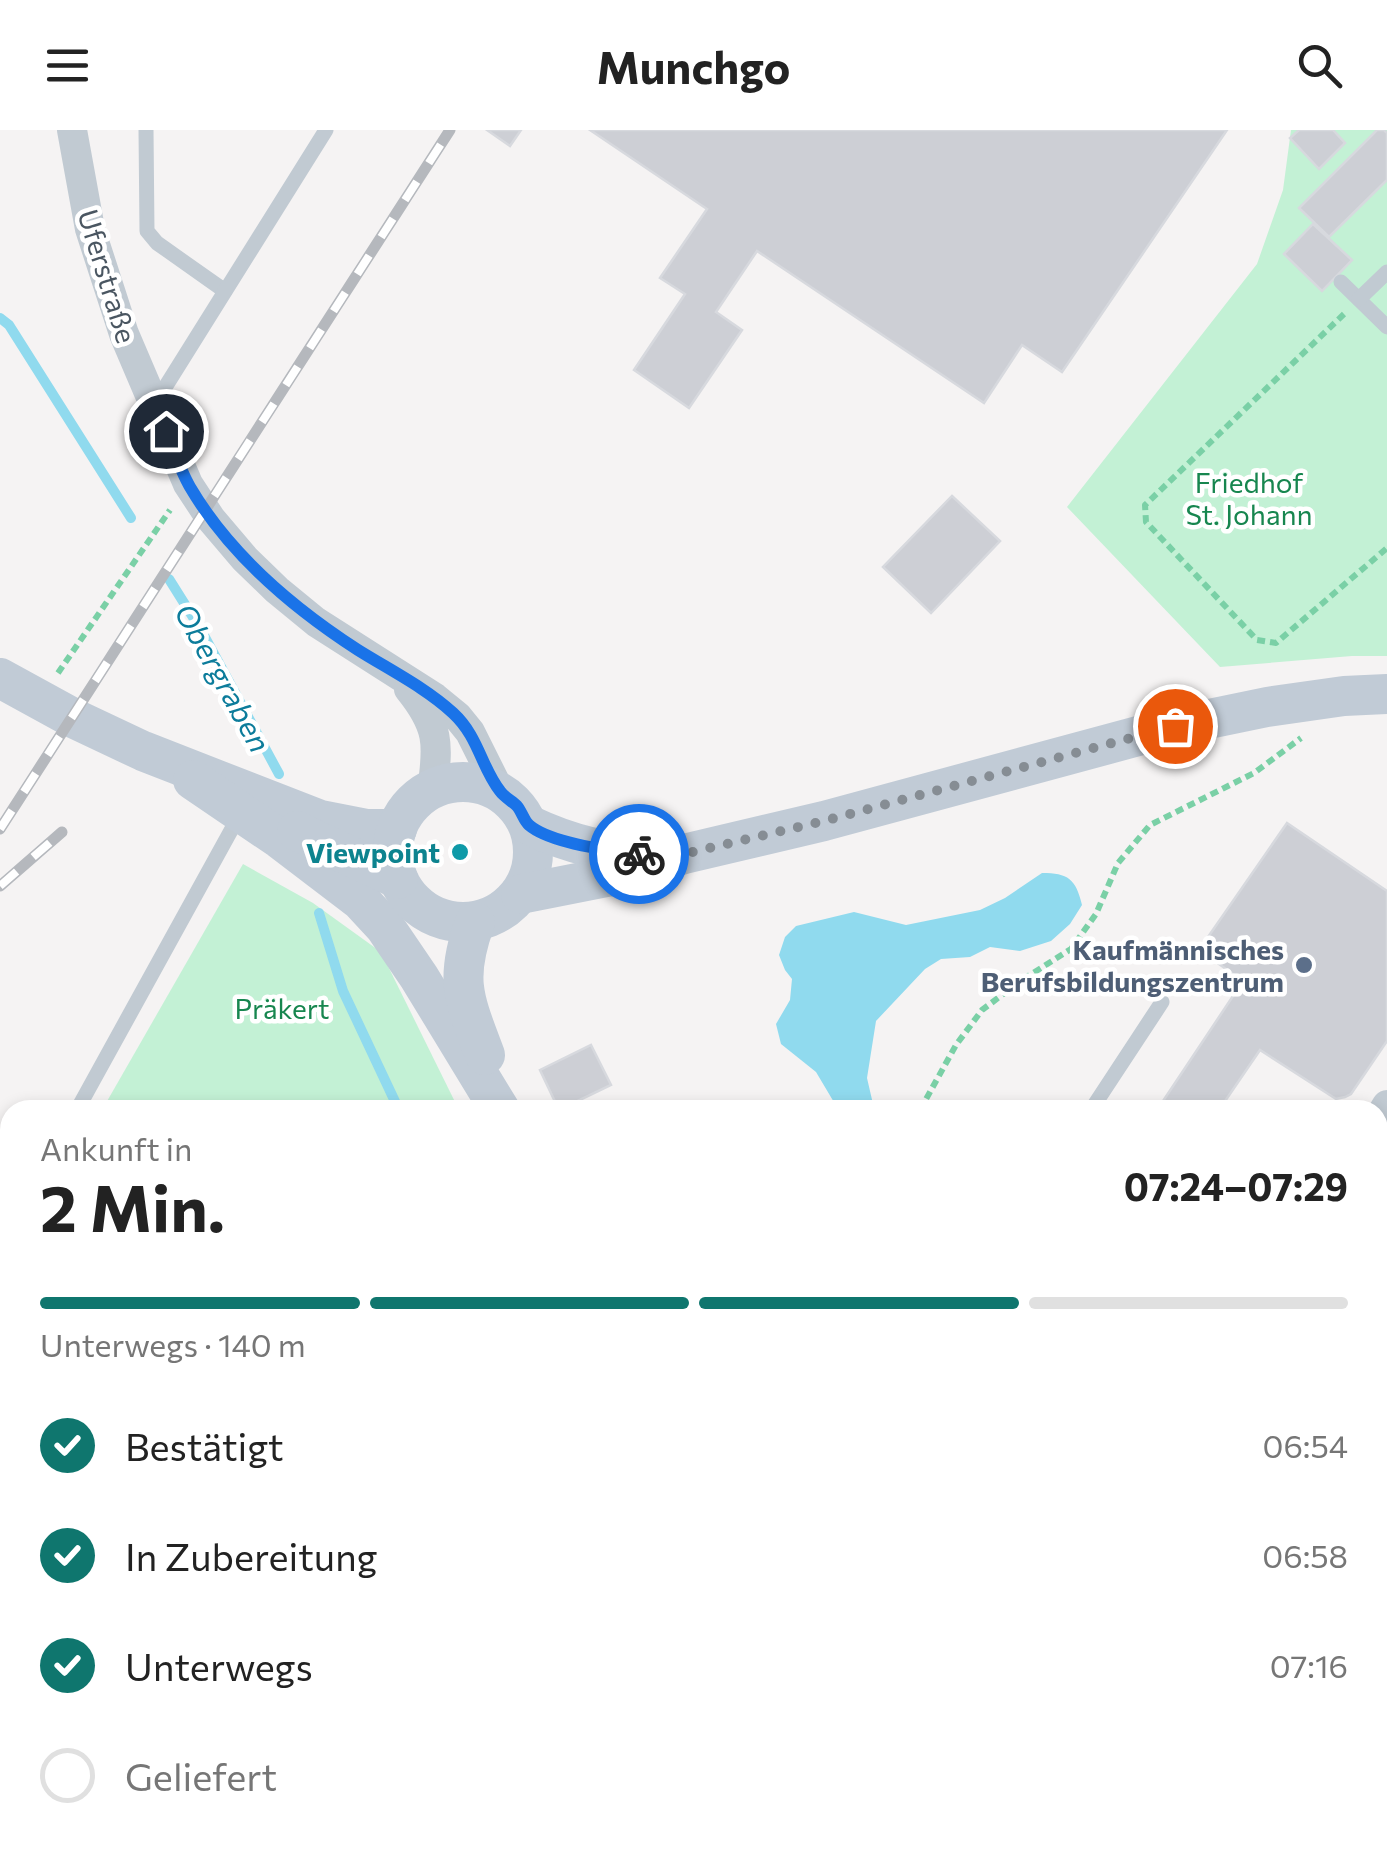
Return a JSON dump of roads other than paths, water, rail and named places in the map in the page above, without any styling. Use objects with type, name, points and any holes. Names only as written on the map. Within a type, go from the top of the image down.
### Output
[{"type":"main road","points":[[16,686],[143,751],[320,820],[366,829],[396,828]]},
{"type":"main road","points":[[521,894],[607,878],[684,854],[824,821],[1175,726],[1267,706],[1387,694]]},
{"type":"main road","points":[[143,751],[241,812],[360,900],[385,927],[497,1100]]},
{"type":"main road","points":[[193,780],[398,880]]},
{"type":"main road","points":[[473,782],[500,792],[517,806],[529,825],[534,849],[531,872],[521,894],[492,916],[458,920],[432,916],[412,901],[398,880],[393,846],[396,828],[417,799],[445,784],[473,782]]},
{"type":"main road","points":[[529,825],[555,838],[595,849],[684,854]]},
{"type":"main road","points":[[458,920],[464,992],[500,1100]]},
{"type":"street","name":"Uferstraße","points":[[72,130],[90,229],[124,334],[188,484],[211,519],[278,590],[316,622],[435,698],[456,716],[470,732],[500,792]]},
{"type":"street","name":"Uferstraße","points":[[398,675],[427,710],[435,735],[437,758],[432,790]]},
{"type":"lane","points":[[146,130],[148,231],[157,243],[225,292]]},
{"type":"lane","points":[[154,405],[326,130]]},
{"type":"lane","points":[[1359,299],[1387,272]]},
{"type":"lane","points":[[1341,282],[1387,327]]},
{"type":"lane","points":[[83,1100],[241,812]]},
{"type":"lane","points":[[1098,1100],[1162,1002]]},
{"type":"water","points":[[1042,873],[1058,874],[1070,879],[1082,905],[1070,924],[1051,941],[1020,951],[990,947],[970,957],[941,959],[925,969],[876,1021],[867,1078],[872,1100],[833,1100],[816,1072],[781,1044],[776,1024],[790,1000],[792,979],[779,955],[785,937],[796,926],[854,912],[906,925],[980,910]]},
{"type":"waterway","name":"Obergraben","points":[[0,318],[9,325],[131,518]]},
{"type":"waterway","name":"Obergraben","points":[[169,579],[279,774]]},
{"type":"waterway","name":"Obergraben","points":[[319,913],[343,991],[394,1100]]},
{"type":"railway","points":[[0,829],[450,130]]},
{"type":"railway","points":[[0,886],[62,832]]},
{"type":"place","name":"Viewpoint","points":[[460,852]]},
{"type":"place","name":"Kaufmännisches Berufsbildungszentrum","points":[[1304,965]]},
{"type":"park label","name":"Friedhof St. Johann","points":[[1249,498]]},
{"type":"park label","name":"Präkert","points":[[282,1008]]}]
